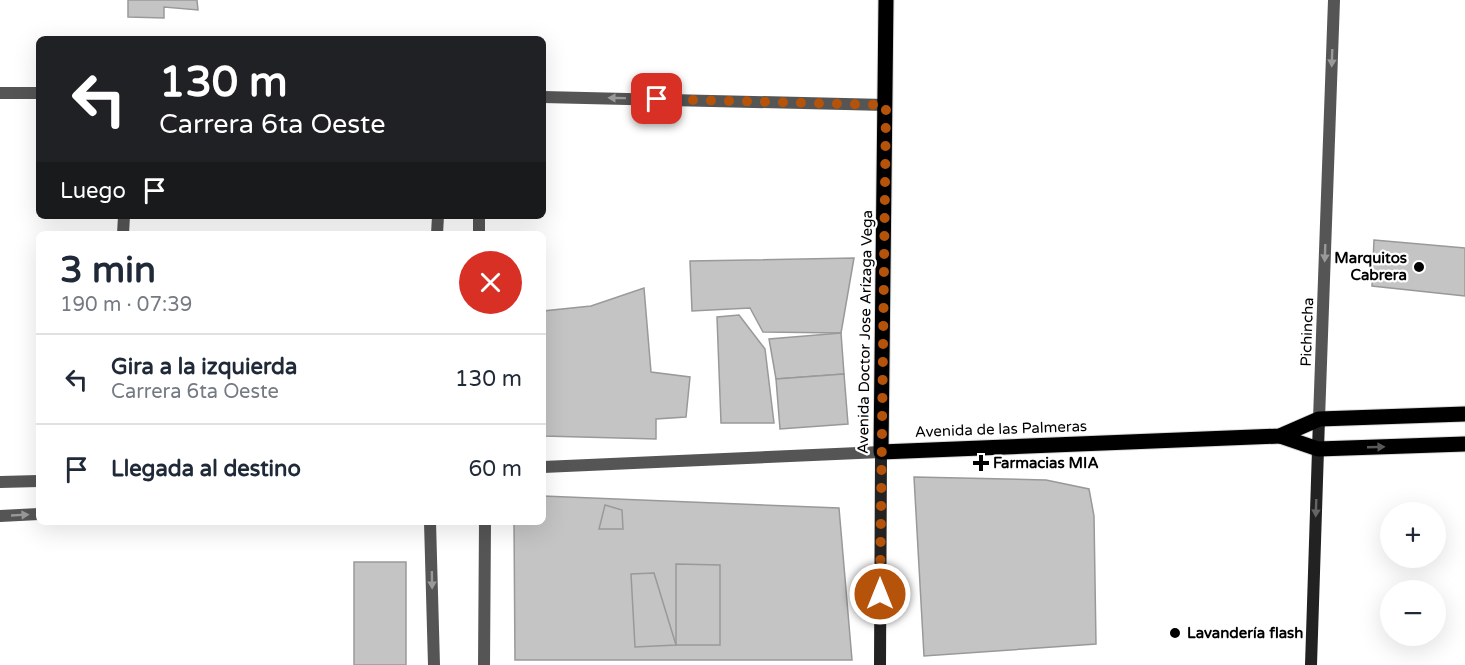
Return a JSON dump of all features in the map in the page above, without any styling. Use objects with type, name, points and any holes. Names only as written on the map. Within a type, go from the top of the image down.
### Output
[{"type":"main road","name":"Avenida Doctor Jose Arízaga Vega","points":[[880,665],[886,0]]},
{"type":"main road","name":"Avenida de las Palmeras","points":[[1280,436],[1319,419],[1465,414]]},
{"type":"main road","name":"Pichincha","points":[[1311,665],[1319,419]]},
{"type":"main road","name":"Avenida de las Palmeras","points":[[881,452],[1280,436],[1318,449],[1465,444]]},
{"type":"street","name":"Pichincha","points":[[1319,419],[1334,0]]},
{"type":"street","points":[[0,93],[36,93]]},
{"type":"street","points":[[546,97],[886,105]]},
{"type":"street","name":"Avenida de las Palmeras","points":[[546,467],[881,452]]},
{"type":"street","points":[[0,482],[36,481]]},
{"type":"street","points":[[0,516],[36,514]]},
{"type":"street","points":[[430,525],[434,665]]},
{"type":"street","points":[[484,665],[485,525]]},
{"type":"building","points":[[128,0],[197,0],[198,10],[164,7],[164,18],[128,17]]},
{"type":"building","name":"Marquitos Cabrera","points":[[1374,240],[1465,248],[1465,296],[1372,286]]},
{"type":"building","points":[[854,258],[841,333],[763,332],[750,308],[692,311],[690,261]]},
{"type":"building","points":[[644,288],[651,372],[690,377],[686,417],[656,419],[656,439],[546,436],[546,311],[591,306]]},
{"type":"building","points":[[739,315],[765,349],[774,423],[721,423],[717,317]]},
{"type":"building","points":[[841,333],[844,374],[776,379],[769,339]]},
{"type":"building","points":[[844,374],[848,424],[780,429],[776,379]]},
{"type":"building","points":[[914,477],[1046,480],[1089,489],[1094,516],[1096,644],[924,656]]},
{"type":"building","points":[[546,496],[839,508],[852,660],[515,660],[514,525],[546,525]]},
{"type":"building","points":[[605,505],[622,510],[623,529],[599,529]]},
{"type":"building","points":[[354,562],[406,562],[406,665],[354,665]]},
{"type":"building","points":[[676,564],[720,565],[720,645],[676,645]]},
{"type":"building","points":[[654,573],[676,645],[635,647],[631,574]]},
{"type":"place","name":"Marquitos Cabrera","points":[[1419,267]]},
{"type":"place","name":"Farmacias MIA","points":[[981,463]]},
{"type":"place","name":"Lavandería flash","points":[[1175,633]]},
{"type":"route","points":[[657,99],[886,105],[880,594]]}]
